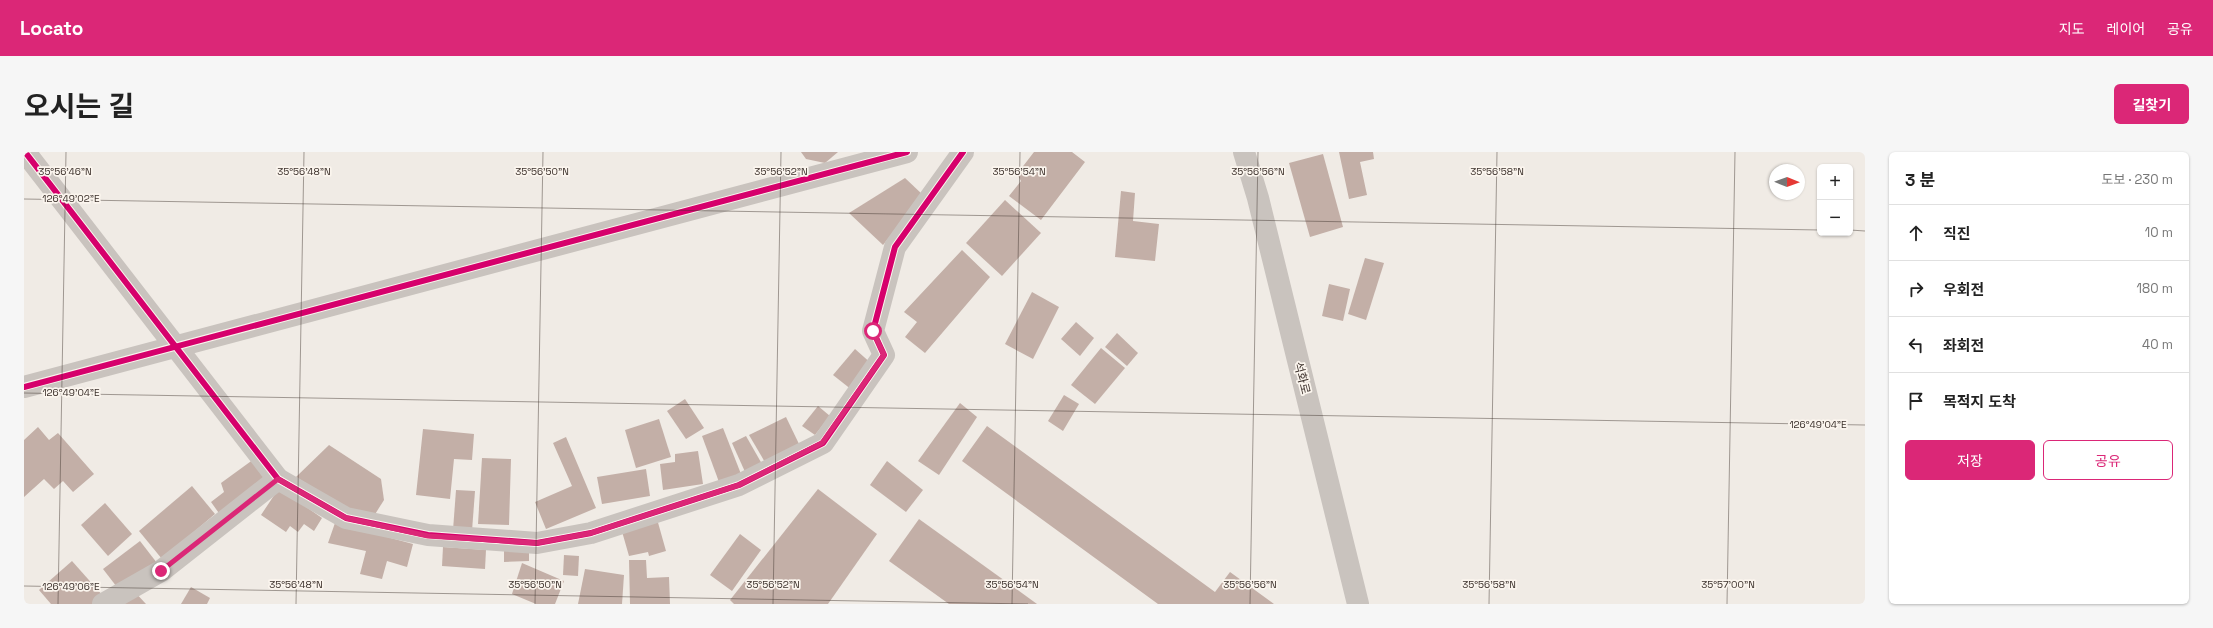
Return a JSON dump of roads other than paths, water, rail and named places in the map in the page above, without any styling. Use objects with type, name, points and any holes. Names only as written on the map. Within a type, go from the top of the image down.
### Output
[{"type":"street","points":[[25,152],[278,479],[346,518],[428,536],[537,543],[591,533],[739,485],[822,443],[884,355],[873,331],[895,247],[963,152]]},
{"type":"street","points":[[24,387],[907,152]]},
{"type":"street","name":"석화로","points":[[1244,152],[1258,198],[1358,604]]},
{"type":"street","points":[[103,604],[161,571],[278,479]]}]
